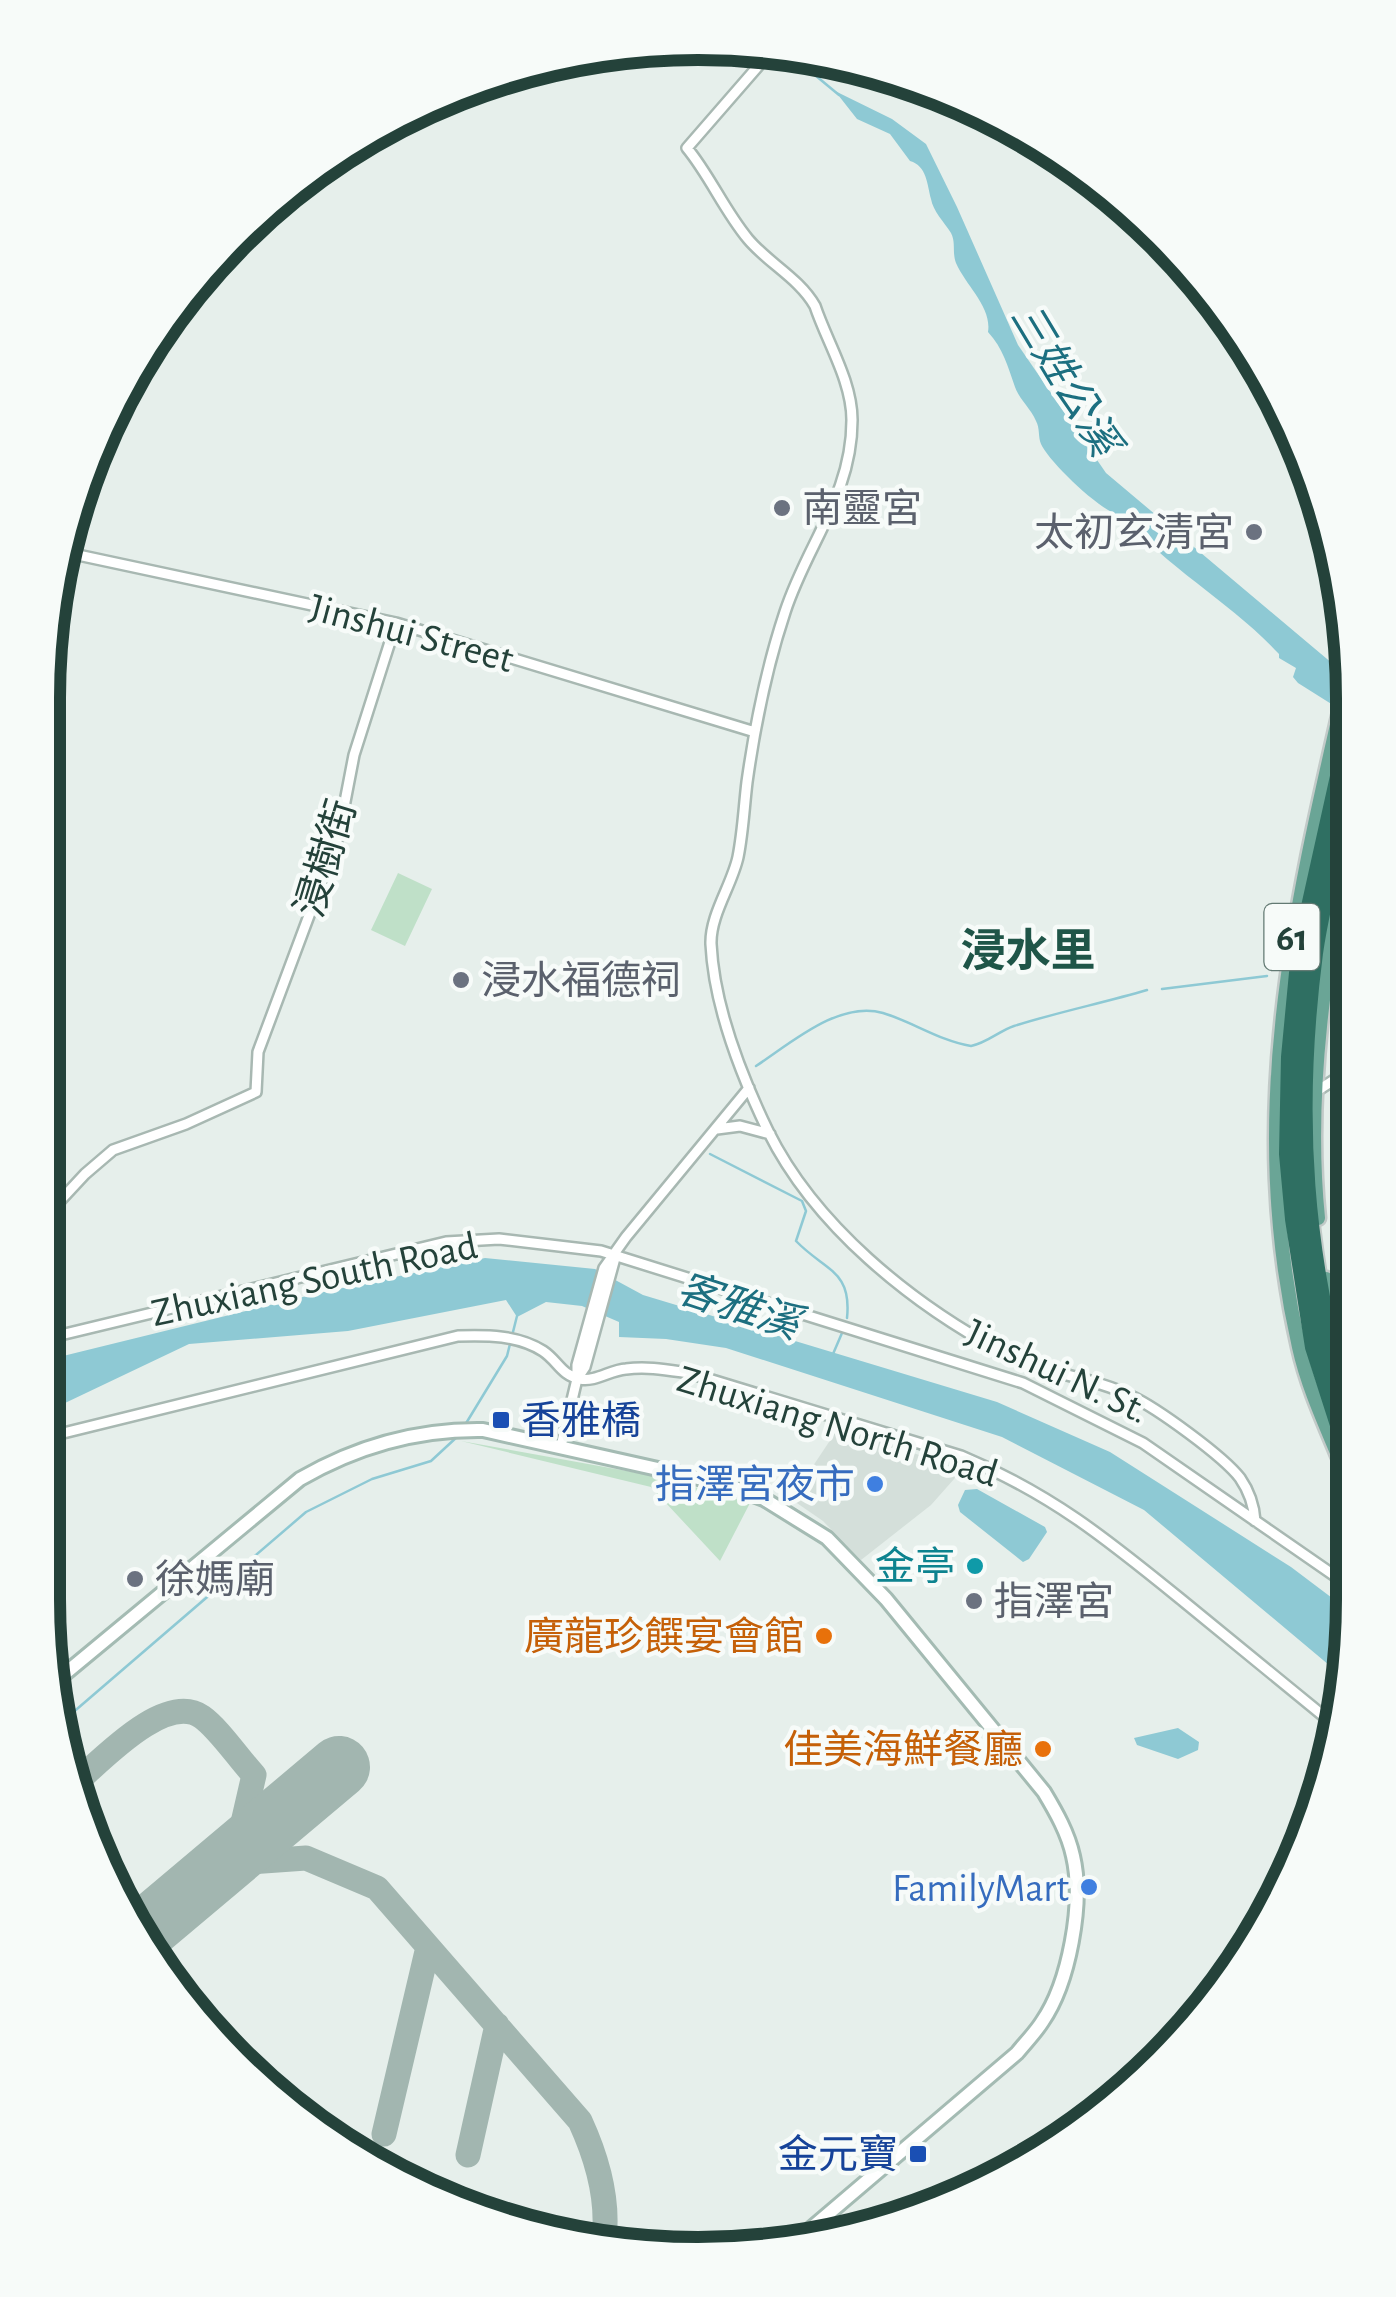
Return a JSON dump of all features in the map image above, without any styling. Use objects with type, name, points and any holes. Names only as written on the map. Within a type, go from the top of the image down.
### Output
[{"type":"highway","name":"61","points":[[1336,774],[1300,952],[1290,1056],[1294,1219],[1314,1347],[1336,1416]]},
{"type":"highway","name":"61","points":[[1336,853],[1314,951],[1295,1154],[1318,1293],[1336,1371]]},
{"type":"main road","name":"61","points":[[1336,925],[1319,1040],[1317,1092],[1295,1154],[1288,1284],[1300,1350],[1336,1447]]},
{"type":"main road","name":"61","points":[[1295,1154],[1336,1318]]},
{"type":"street","name":"Jinshui N. St.","points":[[761,63],[687,148],[730,217],[752,244],[808,294],[848,390],[852,415],[847,472],[786,609],[754,732],[738,860],[710,938],[720,1002],[749,1088],[770,1134],[814,1204],[865,1256],[943,1316],[1005,1354],[1132,1396],[1239,1477],[1254,1504],[1255,1520]]},
{"type":"street","name":"Jinshui Street","points":[[77,555],[396,623],[754,732]]},
{"type":"street","name":"浸樹街","points":[[60,1201],[113,1150],[186,1124],[256,1092],[258,1052],[338,838],[354,754],[396,623]]},
{"type":"street","points":[[1328,974],[1336,989]]},
{"type":"street","points":[[1317,1092],[1336,1079]]},
{"type":"street","points":[[561,1446],[609,1269],[626,1237],[749,1088]]},
{"type":"street","points":[[715,1130],[740,1126],[770,1134]]},
{"type":"street","name":"Zhuxiang South Road","points":[[60,1334],[446,1242],[499,1239],[616,1256],[1023,1384],[1143,1444],[1336,1577]]},
{"type":"street","points":[[60,1434],[458,1336],[523,1342],[543,1351],[563,1373],[577,1378]]},
{"type":"street","name":"Zhuxiang North Road","points":[[577,1378],[589,1380],[627,1368],[689,1374],[917,1442],[1005,1474],[1053,1500],[1098,1532],[1325,1718]]},
{"type":"street","points":[[64,1675],[300,1479],[333,1460],[380,1443],[444,1430],[483,1430],[725,1484],[764,1499],[826,1538],[886,1599],[1022,1762],[1060,1818],[1073,1856],[1076,1901],[1070,1952],[1044,2021],[1017,2052],[815,2226]]},
{"type":"shaded area","name":"指澤宮夜市","points":[[839,1427],[962,1470],[931,1505],[861,1560],[823,1521],[791,1499]]},
{"type":"green space","points":[[398,873],[432,889],[405,946],[371,930]]},
{"type":"green space","points":[[461,1441],[660,1477],[750,1503],[720,1561],[651,1487]]},
{"type":"water","name":"三姓公溪","points":[[835,91],[892,119],[926,144],[1018,345],[1106,473],[1335,666],[1336,707],[1298,683],[1293,677],[1296,668],[1279,658],[1261,636],[1160,553],[1123,516],[1091,498],[1054,462],[1041,444],[1036,421],[988,332],[982,305],[960,272],[952,236],[934,208],[923,171],[910,161],[890,134],[857,119]]},
{"type":"water","name":"客雅溪","points":[[485,1258],[595,1269],[643,1295],[997,1402],[1110,1452],[1291,1567],[1336,1601],[1332,1668],[1144,1510],[1002,1437],[726,1348],[619,1337],[619,1322],[582,1306],[546,1302],[517,1317],[506,1300],[348,1331],[189,1344],[60,1405],[63,1356],[319,1293]]},
{"type":"water","points":[[977,1489],[1045,1527],[1047,1532],[1029,1559],[1023,1562],[960,1512],[958,1505],[965,1490]]},
{"type":"water","points":[[1178,1728],[1199,1742],[1198,1750],[1178,1759],[1137,1745],[1134,1738]]},
{"type":"waterway","name":"三姓公溪","points":[[809,70],[839,95]]},
{"type":"waterway","points":[[1162,989],[1267,976]]},
{"type":"waterway","points":[[756,1066],[816,1026],[849,1013],[883,1013],[971,1046],[1014,1026],[1147,990]]},
{"type":"waterway","points":[[710,1154],[802,1201],[806,1211],[796,1241],[841,1280],[847,1318]]},
{"type":"waterway","points":[[465,1425],[507,1356],[517,1316]]},
{"type":"waterway","points":[[833,1354],[842,1333]]},
{"type":"waterway","points":[[71,1715],[306,1512],[372,1479],[431,1461],[458,1436]]},
{"type":"taxiway","points":[[85,1774],[152,1721],[170,1713],[187,1712],[202,1717],[254,1775],[239,1840],[224,1864]]},
{"type":"taxiway","points":[[224,1864],[306,1858],[377,1888],[580,2121],[600,2178],[604,2230]]},
{"type":"taxiway","points":[[384,2134],[428,1947]]},
{"type":"taxiway","points":[[468,2155],[497,2025]]},
{"type":"runway","points":[[150,1926],[339,1767]]},
{"type":"place","name":"南靈宮","points":[[782,508]]},
{"type":"place","name":"太初玄清宮","points":[[1254,532]]},
{"type":"place","name":"浸水福德祠","points":[[461,980]]},
{"type":"place","name":"香雅橋","points":[[501,1420]]},
{"type":"place","name":"指澤宮夜市","points":[[875,1484]]},
{"type":"place","name":"金亭","points":[[975,1566]]},
{"type":"place","name":"徐媽廟","points":[[135,1579]]},
{"type":"place","name":"指澤宮","points":[[974,1601]]},
{"type":"place","name":"廣龍珍饌宴會館","points":[[824,1636]]},
{"type":"place","name":"佳美海鮮餐廳","points":[[1043,1749]]},
{"type":"place","name":"FamilyMart","points":[[1089,1887]]},
{"type":"place","name":"金元寶","points":[[918,2154]]},
{"type":"district","name":"浸水里","points":[[1028,950]]}]
